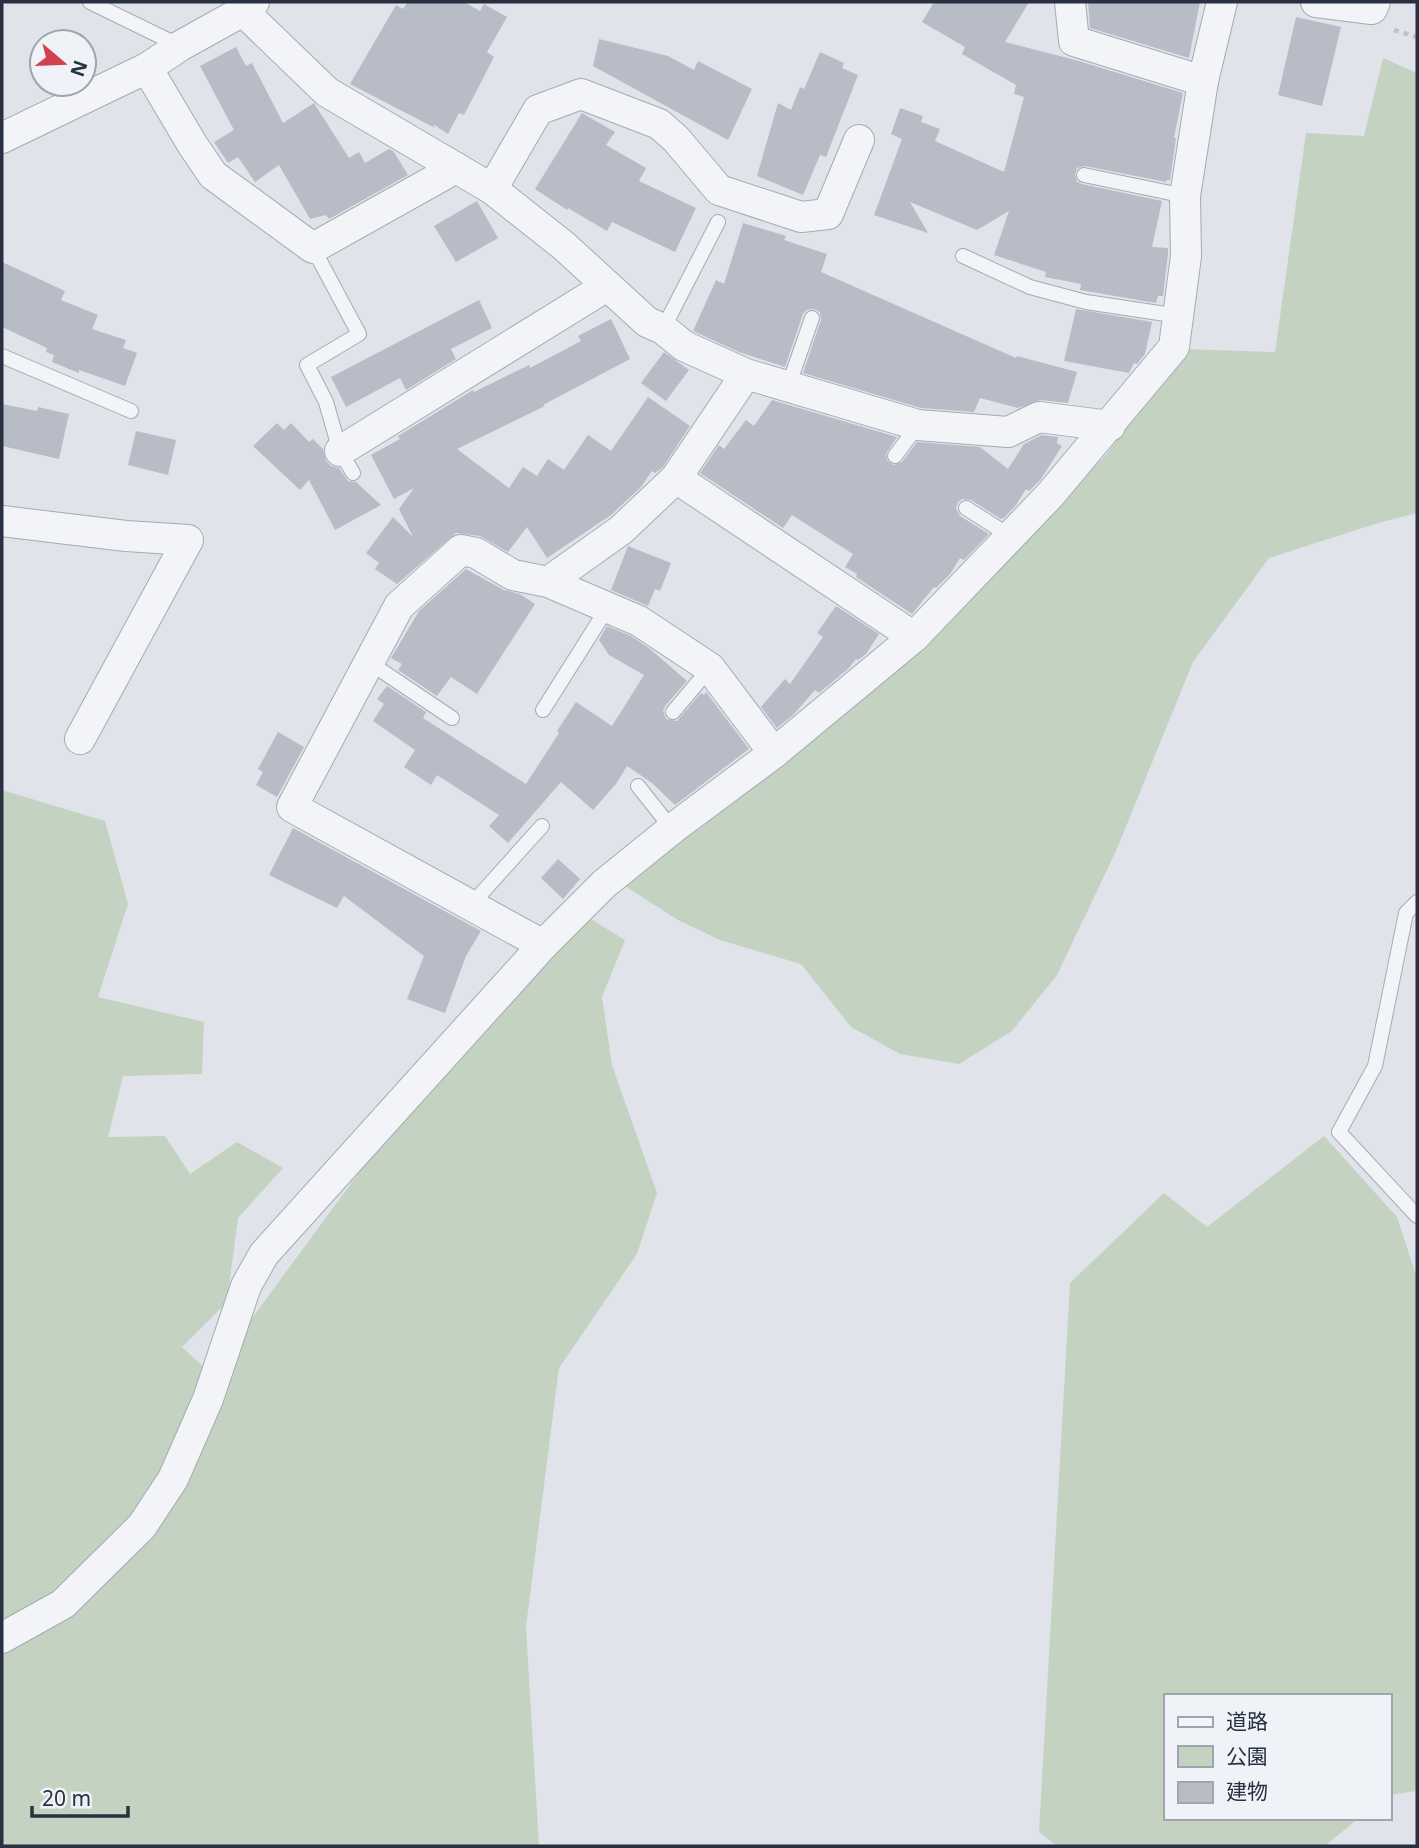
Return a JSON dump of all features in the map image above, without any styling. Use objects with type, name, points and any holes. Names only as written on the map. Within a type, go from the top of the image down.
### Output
[{"type":"street","points":[[1070,2],[1074,41],[1203,81]]},
{"type":"street","points":[[2,1637],[63,1604],[142,1526],[173,1479],[208,1399],[246,1286],[264,1254],[543,945],[604,884],[774,753],[914,637],[1110,426],[1174,347],[1186,256],[1185,195],[1203,81],[1222,2]]},
{"type":"street","points":[[1315,2],[1372,9],[1375,2]]},
{"type":"street","points":[[2,138],[147,68],[248,7],[327,92],[492,189],[564,246],[647,322],[663,329],[684,346],[746,374],[918,425],[1008,432],[1039,417],[1110,426]]},
{"type":"street","points":[[147,68],[213,175],[313,248],[456,169]]},
{"type":"street","points":[[492,189],[538,110],[582,94],[659,124],[676,139],[719,190],[801,217],[828,214],[859,140]]},
{"type":"street","points":[[347,462],[607,286]]},
{"type":"street","points":[[548,582],[621,530],[676,478],[746,374]]},
{"type":"street","points":[[676,478],[914,637]]},
{"type":"street","points":[[2,521],[126,536],[188,540],[80,739]]},
{"type":"street","points":[[543,945],[292,807],[399,606],[461,550],[476,553],[513,575],[548,582],[639,621],[710,668],[774,753]]},
{"type":"lane","points":[[89,2],[180,46]]},
{"type":"lane","points":[[1084,175],[1185,195]]},
{"type":"lane","points":[[663,329],[718,222]]},
{"type":"lane","points":[[313,248],[359,334],[307,365],[326,402],[347,462]]},
{"type":"lane","points":[[963,256],[1030,287],[1086,302],[1179,316]]},
{"type":"lane","points":[[788,387],[812,318]]},
{"type":"lane","points":[[2,356],[131,411]]},
{"type":"lane","points":[[895,456],[918,425]]},
{"type":"lane","points":[[966,508],[1010,536]]},
{"type":"lane","points":[[543,710],[608,607]]},
{"type":"lane","points":[[370,663],[452,718]]},
{"type":"lane","points":[[673,712],[710,668]]},
{"type":"lane","points":[[638,786],[672,829]]},
{"type":"lane","points":[[471,905],[542,826]]},
{"type":"lane","points":[[1417,902],[1406,913],[1375,1066],[1339,1132],[1417,1216]]},
{"type":"green space","points":[[1383,58],[1417,73],[1417,513],[1269,558],[1193,662],[1116,851],[1057,975],[1012,1031],[959,1064],[900,1054],[851,1027],[801,964],[720,940],[678,920],[625,886],[925,633],[1106,455],[1183,349],[1275,352],[1306,133],[1364,136]]},
{"type":"green space","points":[[2,790],[105,821],[128,904],[98,997],[204,1022],[202,1074],[123,1076],[108,1137],[165,1136],[190,1174],[237,1142],[283,1168],[238,1218],[227,1302],[182,1347],[211,1374],[380,1144],[578,911],[625,940],[602,997],[612,1065],[657,1193],[637,1254],[559,1368],[526,1627],[539,1846],[2,1846]]},
{"type":"green space","points":[[1324,1136],[1397,1217],[1417,1278],[1417,1791],[1391,1795],[1391,1694],[1164,1694],[1164,1820],[1357,1820],[1325,1846],[1057,1846],[1039,1832],[1070,1283],[1164,1193],[1207,1227]]},
{"type":"building","points":[[408,2],[464,2],[480,11],[484,4],[507,17],[487,52],[494,57],[464,115],[459,113],[448,134],[350,84],[396,5],[403,9]]},
{"type":"building","points":[[934,2],[1029,2],[1005,42],[1079,61],[1183,93],[1174,138],[1170,180],[1166,182],[1085,166],[1077,168],[1075,174],[1077,182],[1082,184],[1162,201],[1152,247],[1168,248],[1168,254],[1163,296],[1158,296],[1156,303],[1080,290],[1081,284],[1045,277],[1046,272],[994,255],[1009,211],[977,230],[910,202],[928,233],[874,215],[902,139],[891,134],[900,108],[923,116],[921,122],[940,129],[935,141],[1004,172],[1024,97],[1014,94],[1016,85],[962,54],[965,47],[922,22]]},
{"type":"building","points":[[1088,2],[1200,2],[1189,58],[1090,28]]},
{"type":"building","points":[[1296,17],[1341,27],[1322,106],[1278,95]]},
{"type":"building","points":[[599,39],[668,56],[694,70],[698,61],[752,89],[728,140],[593,66]]},
{"type":"building","points":[[236,47],[246,66],[252,63],[283,123],[314,103],[349,158],[359,152],[365,163],[389,149],[394,152],[408,175],[329,219],[326,215],[310,219],[279,165],[255,182],[238,157],[228,163],[214,142],[234,130],[200,66]]},
{"type":"building","points":[[820,52],[844,63],[842,68],[858,75],[826,157],[820,155],[803,195],[757,176],[778,103],[791,110],[800,87],[804,89]]},
{"type":"building","points":[[582,113],[615,132],[606,145],[646,168],[639,181],[696,208],[675,252],[612,222],[607,231],[535,189]]},
{"type":"building","points":[[477,201],[498,238],[456,262],[434,226]]},
{"type":"building","points":[[743,223],[786,236],[784,240],[827,254],[821,272],[1016,358],[1017,356],[1077,372],[1068,403],[1040,400],[1018,408],[980,398],[974,412],[921,408],[803,373],[821,320],[820,312],[814,309],[806,310],[803,314],[785,367],[739,352],[693,331],[716,280],[724,284]]},
{"type":"building","points":[[2,262],[65,291],[61,300],[98,315],[92,329],[126,340],[123,348],[137,353],[125,386],[52,362],[54,355],[46,352],[47,348],[2,327]]},
{"type":"building","points":[[479,300],[492,328],[451,349],[456,359],[406,390],[400,378],[346,407],[331,377]]},
{"type":"building","points":[[1076,309],[1152,322],[1145,354],[1137,364],[1134,363],[1129,373],[1064,361]]},
{"type":"building","points":[[611,319],[630,359],[543,405],[545,406],[457,449],[509,488],[523,467],[537,476],[548,459],[564,470],[588,435],[611,451],[648,397],[690,426],[663,467],[655,473],[652,471],[641,487],[611,515],[547,558],[527,527],[508,552],[480,536],[456,533],[397,584],[375,569],[379,563],[366,553],[393,517],[413,537],[399,509],[414,488],[394,499],[371,455],[473,390],[474,392],[529,365],[530,368],[581,341],[578,336]]},
{"type":"building","points":[[664,352],[689,370],[666,401],[641,383]]},
{"type":"building","points":[[772,400],[897,437],[886,454],[887,460],[893,465],[902,462],[917,442],[980,447],[1008,469],[1024,444],[1042,435],[1058,437],[1057,443],[1062,446],[1041,479],[1029,491],[1026,489],[1004,518],[1001,519],[971,500],[962,499],[958,502],[956,508],[960,516],[989,534],[964,560],[960,558],[950,574],[934,587],[912,614],[845,567],[853,554],[792,515],[783,528],[700,473],[719,445],[724,449],[746,420],[754,426]]},
{"type":"building","points":[[2,404],[37,411],[38,407],[69,414],[59,459],[2,446]]},
{"type":"building","points":[[277,423],[284,430],[291,423],[309,442],[313,439],[323,449],[326,461],[331,466],[339,468],[348,481],[356,482],[381,505],[335,530],[309,480],[300,490],[253,446]]},
{"type":"building","points":[[136,431],[176,440],[168,475],[128,465]]},
{"type":"building","points":[[628,546],[671,563],[660,591],[655,589],[648,606],[611,590]]},
{"type":"building","points":[[466,569],[504,590],[520,594],[535,604],[477,694],[451,677],[437,696],[398,670],[402,664],[391,658],[419,611]]},
{"type":"building","points":[[836,606],[879,634],[866,654],[856,659],[819,693],[815,690],[794,714],[777,728],[761,707],[785,679],[790,684],[823,637],[817,633]]},
{"type":"building","points":[[607,626],[631,636],[650,649],[687,681],[665,706],[663,711],[666,719],[677,721],[701,693],[704,695],[706,692],[749,749],[675,805],[652,783],[627,766],[616,784],[593,810],[561,782],[508,843],[489,826],[499,815],[437,775],[431,785],[404,767],[415,750],[373,721],[384,704],[377,699],[387,686],[426,712],[423,718],[526,784],[576,702],[612,726],[644,675],[609,655],[599,640]]},
{"type":"building","points":[[278,732],[304,747],[277,797],[256,785],[263,772],[258,769]]},
{"type":"building","points":[[293,828],[481,931],[466,956],[445,1013],[407,999],[424,956],[344,896],[337,908],[269,875]]},
{"type":"building","points":[[558,859],[580,879],[563,899],[541,878]]}]
